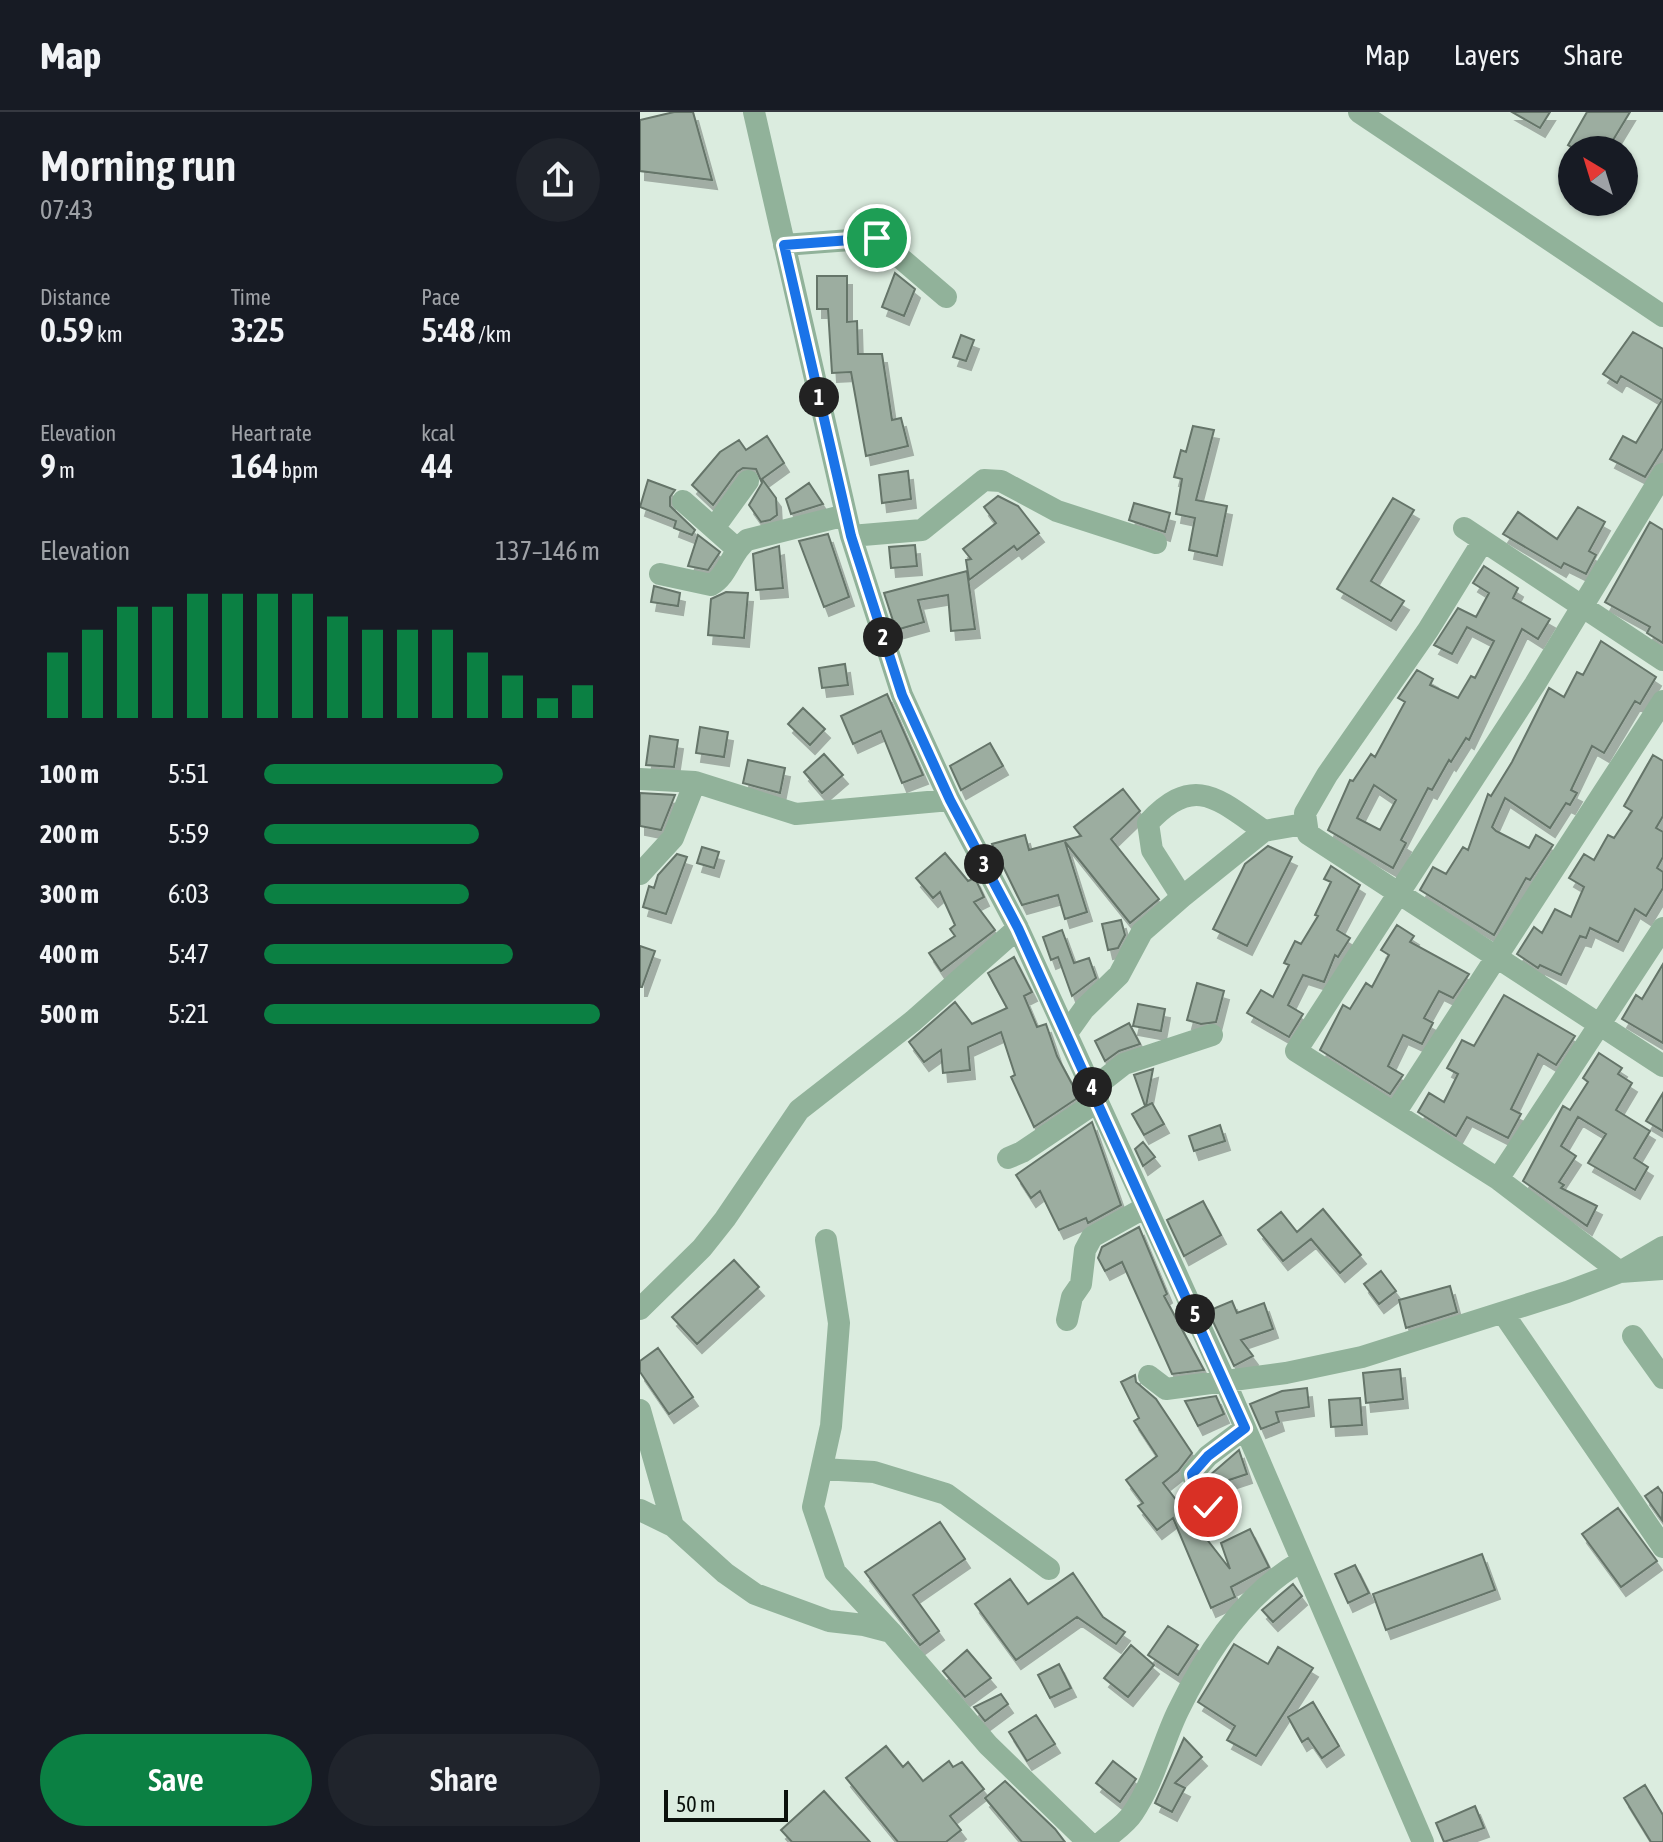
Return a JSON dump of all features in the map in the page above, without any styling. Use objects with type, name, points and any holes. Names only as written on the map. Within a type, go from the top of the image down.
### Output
[{"type":"street","points":[[754,112],[848,526],[902,695],[950,800],[1018,928],[1067,1033],[1225,1381],[1423,1842]]},
{"type":"street","points":[[1359,112],[1663,316]]},
{"type":"street","points":[[784,245],[877,238],[946,297]]},
{"type":"street","points":[[1663,474],[1582,608],[1296,1051],[1498,1179],[1620,1272],[1663,1269]]},
{"type":"street","points":[[660,574],[711,585],[718,581],[736,548],[760,535],[848,526],[922,530],[984,480],[1001,481],[1057,511],[1156,543]]},
{"type":"street","points":[[714,528],[748,481]]},
{"type":"street","points":[[683,501],[736,548]]},
{"type":"street","points":[[1663,660],[1474,534],[1428,630],[1327,775],[1305,813],[1304,824],[1308,834],[1663,1066]]},
{"type":"street","points":[[1395,1113],[1663,701]]},
{"type":"street","points":[[640,779],[695,782],[796,814],[950,800]]},
{"type":"street","points":[[640,874],[673,838],[695,782]]},
{"type":"street","points":[[1182,897],[1152,850],[1148,823],[1167,802],[1186,794],[1204,793],[1264,831]]},
{"type":"street","points":[[1067,1033],[1084,1009],[1119,975],[1142,932],[1264,831],[1304,824]]},
{"type":"street","points":[[640,1309],[702,1248],[799,1110],[913,1021],[1018,928]]},
{"type":"street","points":[[1498,1179],[1663,928]]},
{"type":"street","points":[[1008,1158],[1022,1152],[1095,1095],[1124,1064],[1212,1035]]},
{"type":"street","points":[[1067,1320],[1072,1297],[1081,1284],[1085,1250],[1092,1237],[1146,1207]]},
{"type":"street","points":[[826,1240],[839,1323],[831,1426],[813,1507],[835,1572],[988,1745],[1088,1842]]},
{"type":"street","points":[[1149,1376],[1166,1389],[1362,1357],[1620,1272],[1663,1247]]},
{"type":"street","points":[[1503,1313],[1663,1547]]},
{"type":"street","points":[[1633,1336],[1663,1378]]},
{"type":"street","points":[[640,1410],[673,1526]]},
{"type":"street","points":[[1208,1507],[1194,1485],[1192,1474],[1208,1456],[1245,1428]]},
{"type":"street","points":[[822,1469],[874,1472],[946,1494],[1049,1569]]},
{"type":"street","points":[[640,1510],[673,1526],[725,1573],[755,1594],[829,1621],[891,1632]]},
{"type":"street","points":[[1102,1842],[1137,1807],[1178,1711],[1205,1661],[1246,1604],[1283,1571],[1302,1561]]},
{"type":"building","points":[[674,112],[693,112],[712,180],[640,171],[640,120]]},
{"type":"building","points":[[1512,112],[1550,112],[1540,128]]},
{"type":"building","points":[[1587,112],[1630,112],[1615,136],[1573,136]]},
{"type":"building","points":[[895,273],[915,289],[904,316],[882,307]]},
{"type":"building","points":[[817,276],[847,276],[847,322],[857,321],[858,354],[882,354],[892,420],[901,418],[908,446],[866,456],[851,372],[832,373],[828,309],[817,309]]},
{"type":"building","points":[[1633,332],[1663,349],[1663,448],[1645,477],[1610,459],[1623,436],[1636,443],[1662,400],[1621,376],[1617,383],[1603,374]]},
{"type":"building","points":[[961,335],[974,340],[966,361],[953,357]]},
{"type":"building","points":[[1193,426],[1214,430],[1196,500],[1227,506],[1217,556],[1189,550],[1195,518],[1176,514],[1182,479],[1174,477],[1181,450],[1186,452]]},
{"type":"building","points":[[767,436],[784,463],[762,479],[776,498],[777,515],[770,520],[761,522],[749,505],[762,483],[756,469],[743,468],[737,472],[713,505],[692,485],[720,452],[739,440],[746,450]]},
{"type":"building","points":[[908,471],[911,499],[882,503],[879,475]]},
{"type":"building","points":[[648,480],[675,490],[670,497],[670,506],[695,530],[692,535],[674,528],[676,521],[640,507]]},
{"type":"building","points":[[809,483],[823,504],[791,514],[786,499]]},
{"type":"building","points":[[998,496],[1018,506],[1039,533],[1017,550],[1014,546],[969,580],[966,560],[971,559],[963,549],[996,523],[984,507]]},
{"type":"building","points":[[1393,498],[1414,510],[1371,581],[1404,601],[1391,621],[1337,589]]},
{"type":"building","points":[[1134,503],[1170,513],[1165,532],[1129,520]]},
{"type":"building","points":[[1578,507],[1605,522],[1589,551],[1596,555],[1586,574],[1564,563],[1561,568],[1503,534],[1518,512],[1557,539]]},
{"type":"building","points":[[1650,522],[1663,530],[1663,643],[1647,633],[1650,627],[1605,602]]},
{"type":"building","points":[[828,534],[849,597],[824,607],[799,541]]},
{"type":"building","points":[[698,535],[720,552],[708,570],[688,566]]},
{"type":"building","points":[[915,545],[917,566],[891,568],[889,547]]},
{"type":"building","points":[[779,546],[783,588],[756,590],[753,554]]},
{"type":"building","points":[[1484,566],[1518,588],[1513,598],[1550,619],[1538,639],[1522,629],[1469,740],[1466,738],[1451,762],[1449,760],[1432,790],[1428,788],[1401,840],[1406,843],[1393,868],[1328,830],[1350,780],[1353,781],[1371,754],[1375,757],[1405,702],[1398,698],[1417,670],[1433,679],[1430,685],[1458,698],[1471,676],[1475,678],[1494,641],[1467,627],[1452,654],[1434,645],[1458,608],[1476,617],[1489,593],[1473,583]],"holes":[[[1374,785],[1396,800],[1380,830],[1357,818]]]},
{"type":"building","points":[[967,571],[975,629],[951,631],[948,595],[918,600],[924,622],[896,630],[884,593]]},
{"type":"building","points":[[654,586],[680,593],[678,606],[651,602]]},
{"type":"building","points":[[726,592],[748,593],[744,638],[708,635],[711,599]]},
{"type":"building","points":[[1601,641],[1656,677],[1640,704],[1635,701],[1604,753],[1592,746],[1571,790],[1577,793],[1570,805],[1566,803],[1550,828],[1505,798],[1492,827],[1496,831],[1529,848],[1536,835],[1553,845],[1530,880],[1526,878],[1494,935],[1420,890],[1433,867],[1446,874],[1463,847],[1468,850],[1488,794],[1491,796],[1512,762],[1549,688],[1564,697],[1577,672],[1583,675]]},
{"type":"building","points":[[845,664],[848,685],[822,688],[819,668]]},
{"type":"building","points":[[887,694],[923,775],[902,783],[881,731],[853,744],[841,716]]},
{"type":"building","points":[[803,708],[825,729],[810,745],[788,724]]},
{"type":"building","points":[[700,727],[728,732],[724,757],[696,753]]},
{"type":"building","points":[[650,736],[678,740],[674,767],[646,765]]},
{"type":"building","points":[[990,743],[1003,766],[961,790],[950,766]]},
{"type":"building","points":[[824,754],[843,775],[822,793],[804,772]]},
{"type":"building","points":[[1653,755],[1663,761],[1663,816],[1656,828],[1663,832],[1663,857],[1657,868],[1663,872],[1663,888],[1646,916],[1635,909],[1618,942],[1590,928],[1586,938],[1580,936],[1561,975],[1540,965],[1538,968],[1517,954],[1534,927],[1542,933],[1555,909],[1571,917],[1584,887],[1569,878],[1584,854],[1594,860],[1608,835],[1614,838],[1632,811],[1624,806]]},
{"type":"building","points":[[748,760],[785,768],[780,793],[743,783]]},
{"type":"building","points":[[1123,789],[1140,811],[1111,839],[1159,899],[1130,923],[1065,842],[1087,912],[1065,919],[1058,895],[1022,905],[992,844],[1025,835],[1029,850],[1081,836],[1074,827]]},
{"type":"building","points":[[640,793],[675,795],[661,830],[640,826]]},
{"type":"building","points":[[1268,846],[1292,857],[1247,946],[1213,929],[1245,864]]},
{"type":"building","points":[[702,847],[719,852],[714,868],[697,863]]},
{"type":"building","points":[[945,853],[968,881],[975,878],[984,897],[974,902],[995,930],[941,971],[929,953],[955,936],[950,929],[955,925],[940,892],[933,898],[916,878]]},
{"type":"building","points":[[677,854],[687,857],[666,914],[643,907],[649,886],[654,888],[658,875]]},
{"type":"building","points":[[1331,866],[1360,885],[1337,930],[1350,938],[1338,957],[1335,955],[1324,982],[1303,975],[1288,1005],[1303,1014],[1289,1037],[1247,1013],[1261,990],[1273,997],[1289,965],[1284,963],[1295,941],[1301,944],[1318,916],[1315,915],[1331,882],[1324,879]]},
{"type":"building","points":[[1121,920],[1125,935],[1118,948],[1108,950],[1102,924]]},
{"type":"building","points":[[1397,925],[1414,936],[1410,942],[1469,974],[1453,998],[1439,991],[1424,1018],[1433,1023],[1422,1044],[1403,1035],[1388,1066],[1403,1075],[1390,1094],[1320,1050],[1343,1005],[1350,1009],[1366,983],[1372,987],[1389,955],[1381,950]]},
{"type":"building","points":[[1062,930],[1074,963],[1089,958],[1096,978],[1072,996],[1058,957],[1051,960],[1043,937]]},
{"type":"building","points":[[640,946],[655,951],[642,987],[640,987]]},
{"type":"building","points":[[1014,957],[1032,992],[1024,996],[1037,1027],[1046,1024],[1057,1056],[1079,1097],[1034,1127],[1011,1077],[1015,1075],[1001,1032],[968,1047],[970,1070],[943,1073],[941,1050],[924,1062],[909,1042],[955,1002],[972,1024],[1007,1008],[988,973]]},
{"type":"building","points":[[1663,964],[1663,1043],[1622,1019],[1636,995],[1642,999]]},
{"type":"building","points":[[1197,983],[1224,991],[1216,1022],[1201,1024],[1187,1020]]},
{"type":"building","points":[[1504,995],[1575,1036],[1556,1065],[1538,1054],[1511,1109],[1521,1114],[1508,1138],[1467,1117],[1456,1136],[1418,1112],[1429,1093],[1444,1102],[1458,1074],[1447,1068],[1462,1040],[1474,1046]]},
{"type":"building","points":[[1138,1004],[1165,1009],[1161,1031],[1133,1026]]},
{"type":"building","points":[[1129,1023],[1140,1044],[1119,1051],[1105,1061],[1095,1041]]},
{"type":"building","points":[[1599,1053],[1622,1068],[1618,1074],[1632,1083],[1616,1110],[1650,1131],[1634,1158],[1648,1167],[1635,1190],[1588,1163],[1606,1134],[1578,1117],[1561,1146],[1576,1156],[1559,1182],[1564,1185],[1561,1188],[1597,1206],[1587,1226],[1523,1181],[1563,1106],[1570,1110],[1588,1082],[1583,1078]]},
{"type":"building","points":[[1153,1069],[1146,1106],[1152,1103],[1164,1124],[1144,1135],[1132,1114],[1145,1106],[1134,1075]]},
{"type":"building","points":[[1663,1093],[1663,1131],[1646,1121]]},
{"type":"building","points":[[1092,1122],[1121,1205],[1088,1223],[1086,1218],[1059,1230],[1040,1191],[1031,1198],[1016,1175]]},
{"type":"building","points":[[1220,1125],[1225,1141],[1194,1151],[1189,1136]]},
{"type":"building","points":[[1143,1142],[1155,1157],[1143,1166],[1135,1149]]},
{"type":"building","points":[[1203,1201],[1221,1235],[1184,1256],[1167,1220]]},
{"type":"building","points":[[1323,1209],[1361,1255],[1340,1273],[1311,1239],[1283,1261],[1258,1230],[1281,1212],[1297,1232]]},
{"type":"building","points":[[1139,1227],[1167,1294],[1164,1296],[1204,1370],[1172,1374],[1122,1262],[1105,1271],[1098,1258],[1102,1247]]},
{"type":"building","points":[[734,1260],[759,1287],[697,1344],[672,1317]]},
{"type":"building","points":[[1381,1271],[1396,1291],[1379,1304],[1364,1284]]},
{"type":"building","points":[[1450,1286],[1457,1312],[1406,1328],[1399,1300]]},
{"type":"building","points":[[1232,1301],[1237,1313],[1264,1303],[1273,1329],[1241,1340],[1253,1356],[1234,1366],[1208,1311]]},
{"type":"building","points":[[658,1348],[693,1397],[669,1414],[640,1372],[640,1361]]},
{"type":"building","points":[[1400,1369],[1403,1399],[1366,1403],[1363,1373]]},
{"type":"building","points":[[1135,1375],[1136,1382],[1156,1399],[1192,1453],[1178,1471],[1163,1483],[1230,1569],[1221,1543],[1250,1529],[1269,1567],[1231,1587],[1235,1597],[1211,1608],[1173,1518],[1157,1530],[1138,1506],[1143,1503],[1126,1480],[1157,1456],[1134,1421],[1139,1418],[1121,1382]]},
{"type":"building","points":[[1307,1388],[1309,1407],[1276,1412],[1279,1422],[1261,1429],[1250,1404],[1282,1391]]},
{"type":"building","points":[[1216,1396],[1224,1414],[1198,1426],[1185,1401]]},
{"type":"building","points":[[1360,1398],[1362,1425],[1331,1427],[1329,1400]]},
{"type":"building","points":[[1239,1450],[1247,1474],[1217,1484],[1218,1495],[1209,1476]]},
{"type":"building","points":[[1658,1487],[1663,1494],[1662,1520],[1645,1496]]},
{"type":"building","points":[[1618,1508],[1657,1561],[1621,1587],[1582,1534]]},
{"type":"building","points":[[940,1522],[965,1559],[913,1595],[939,1631],[920,1645],[865,1572]]},
{"type":"building","points":[[1482,1554],[1495,1590],[1386,1630],[1373,1594]]},
{"type":"building","points":[[1355,1565],[1369,1593],[1348,1603],[1335,1574]]},
{"type":"building","points":[[1073,1573],[1103,1617],[1125,1632],[1116,1644],[1077,1617],[1016,1660],[975,1604],[1010,1579],[1028,1604]]},
{"type":"building","points":[[1293,1584],[1302,1596],[1273,1622],[1262,1610]]},
{"type":"building","points":[[1168,1626],[1198,1645],[1178,1675],[1148,1655]]},
{"type":"building","points":[[1234,1644],[1268,1664],[1278,1647],[1313,1668],[1256,1756],[1227,1740],[1235,1726],[1198,1702]]},
{"type":"building","points":[[1131,1645],[1154,1665],[1128,1697],[1104,1678]]},
{"type":"building","points":[[967,1650],[991,1678],[965,1697],[943,1671]]},
{"type":"building","points":[[1059,1664],[1071,1688],[1050,1698],[1038,1675]]},
{"type":"building","points":[[1001,1694],[1008,1704],[985,1721],[974,1707]]},
{"type":"building","points":[[1313,1702],[1339,1746],[1322,1758],[1308,1738],[1302,1742],[1288,1717]]},
{"type":"building","points":[[1036,1715],[1055,1744],[1027,1761],[1009,1732]]},
{"type":"building","points":[[1184,1738],[1202,1757],[1175,1783],[1185,1788],[1172,1812],[1155,1803]]},
{"type":"building","points":[[886,1746],[903,1767],[908,1762],[923,1781],[949,1761],[953,1767],[962,1762],[984,1789],[950,1816],[961,1830],[946,1842],[898,1842],[846,1778]]},
{"type":"building","points":[[1113,1761],[1136,1779],[1120,1802],[1096,1783]]},
{"type":"building","points":[[1005,1781],[1065,1842],[1022,1842],[985,1798]]},
{"type":"building","points":[[1645,1785],[1663,1815],[1663,1842],[1651,1842],[1624,1798]]},
{"type":"building","points":[[824,1791],[870,1842],[792,1842],[781,1830]]},
{"type":"building","points":[[1475,1806],[1484,1828],[1444,1842],[1436,1823]]},
{"type":"route","points":[[877,238],[784,245],[851,536],[902,695],[950,800],[1018,928],[1245,1428],[1208,1456],[1192,1474],[1194,1485],[1208,1507]]}]
